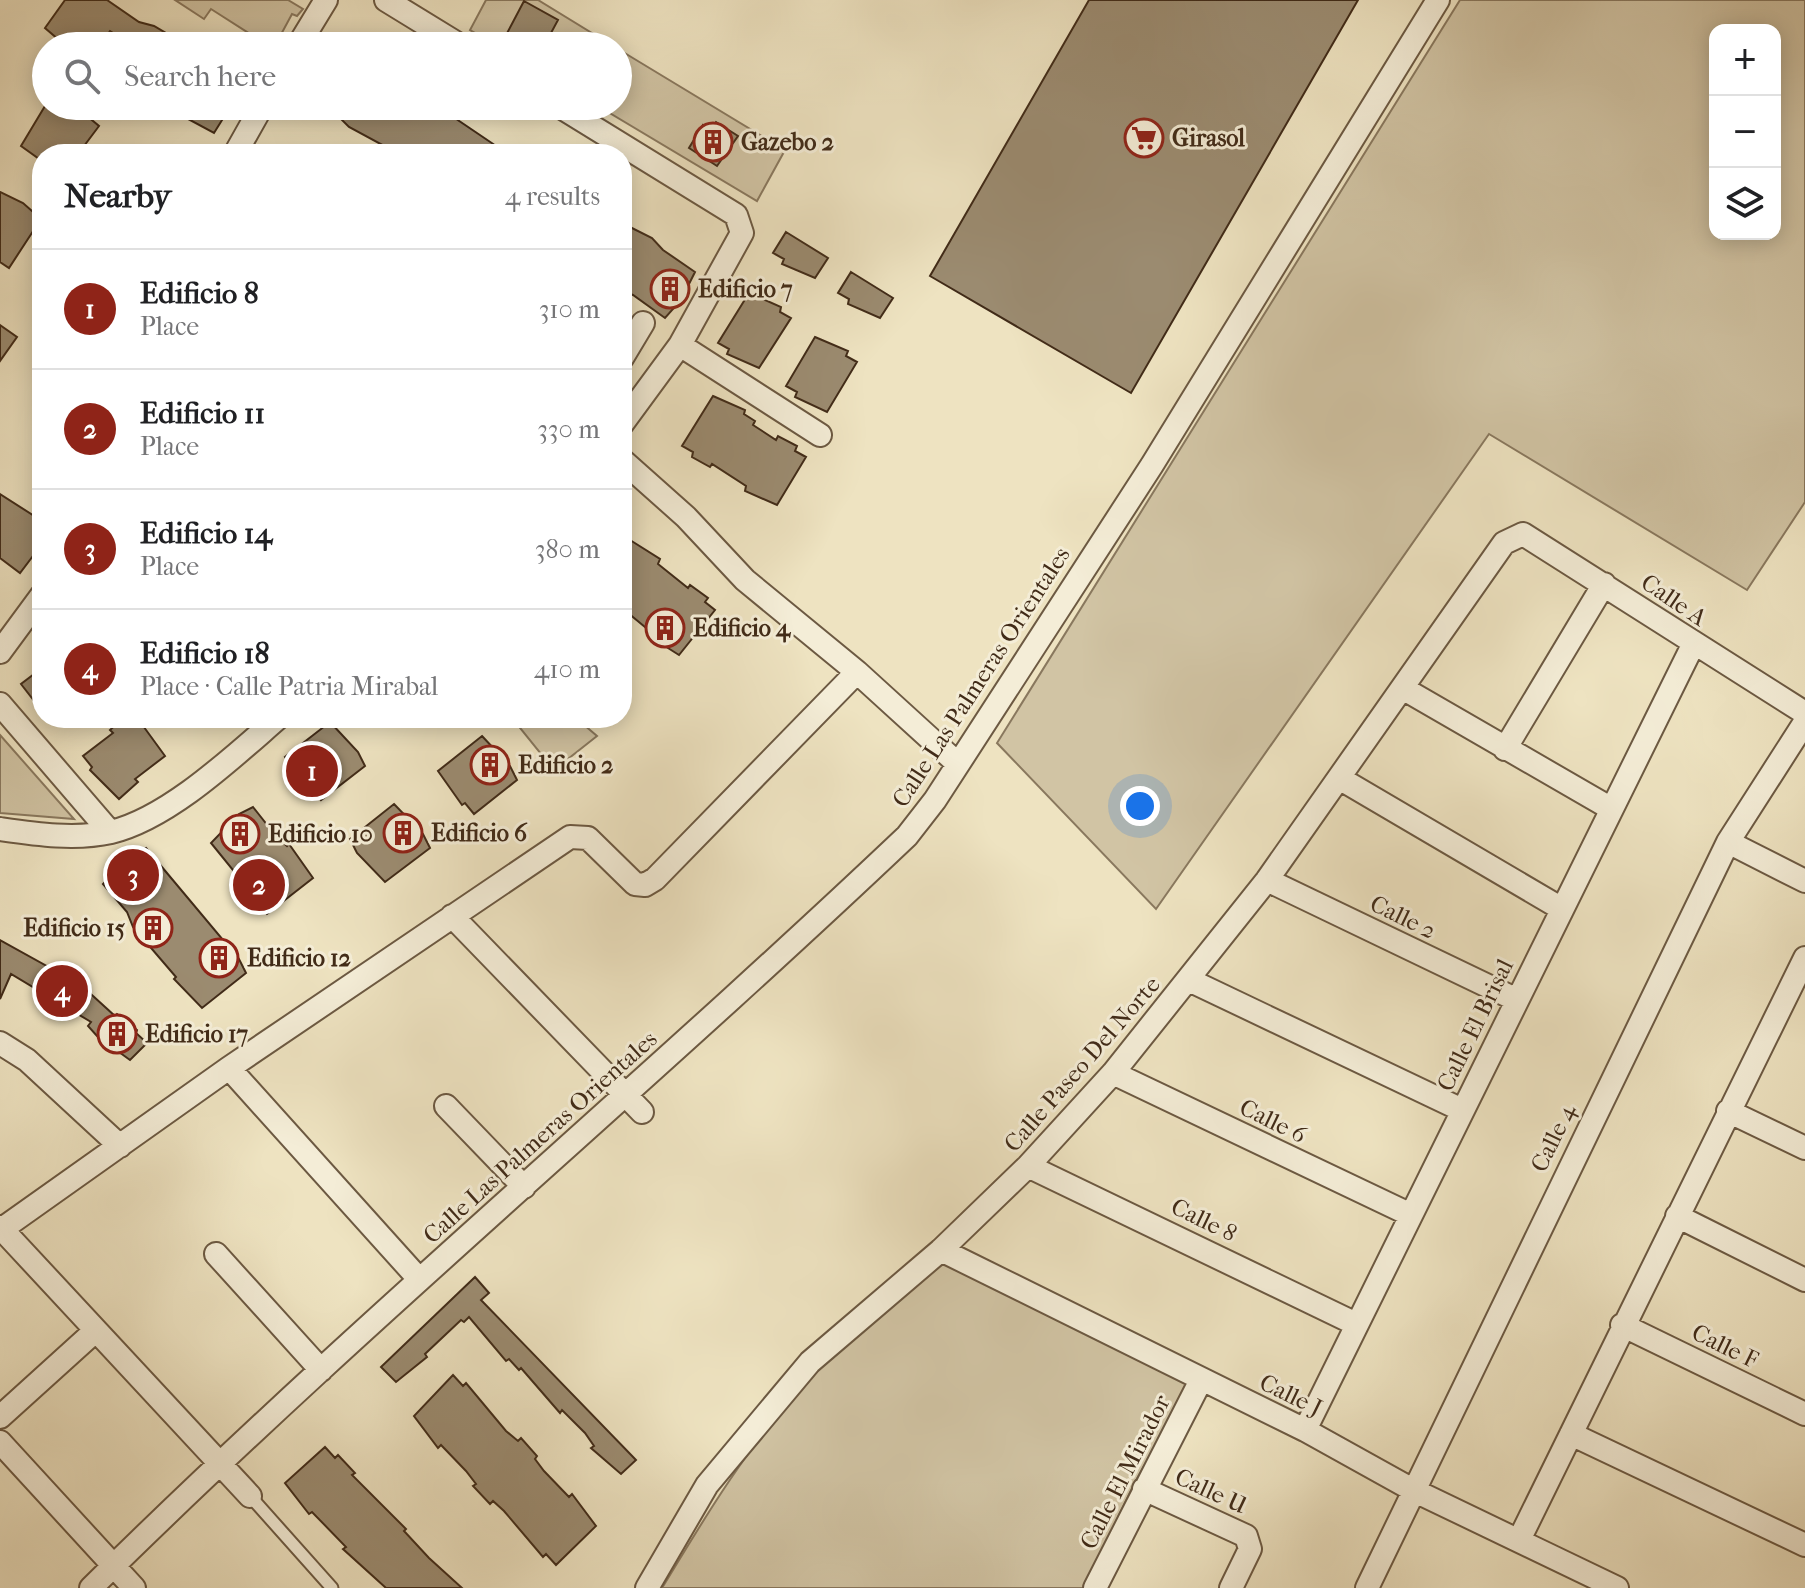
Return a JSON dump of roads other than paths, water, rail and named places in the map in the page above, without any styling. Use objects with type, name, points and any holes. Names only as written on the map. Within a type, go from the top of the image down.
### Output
[{"type":"street","points":[[307,32],[326,0]]},
{"type":"street","points":[[386,0],[438,32]]},
{"type":"street","name":"Calle Las Palmeras Orientales","points":[[91,1588],[219,1464],[419,1279],[524,1187],[634,1104],[907,836],[958,764],[1152,465],[1438,0]]},
{"type":"street","points":[[241,144],[254,120]]},
{"type":"street","points":[[582,120],[621,144]]},
{"type":"street","points":[[632,151],[736,215],[742,233],[733,255],[680,345],[632,410]]},
{"type":"street","points":[[632,341],[643,323]]},
{"type":"street","points":[[680,345],[820,435]]},
{"type":"street","points":[[632,469],[686,517],[745,580],[857,672],[958,764]]},
{"type":"street","name":"Calle A","points":[[1514,535],[1523,534],[1604,584],[1693,645],[1805,713]]},
{"type":"street","name":"Calle Paseo Del Norte","points":[[647,1588],[707,1485],[810,1362],[941,1250],[1028,1166],[1113,1073],[1267,880],[1504,543],[1514,535]]},
{"type":"street","points":[[1505,749],[1604,584]]},
{"type":"street","points":[[0,652],[32,609]]},
{"type":"street","name":"Calle El Brisal","points":[[1305,1430],[1693,645]]},
{"type":"street","points":[[250,1496],[94,1332],[1,1228],[229,1068],[570,837],[588,838],[635,884],[645,885],[806,729],[857,672]]},
{"type":"street","points":[[1404,689],[1610,808]]},
{"type":"street","points":[[0,704],[110,832]]},
{"type":"street","name":"Calle 4","points":[[1367,1588],[1728,842],[1805,722]]},
{"type":"street","points":[[0,829],[46,836],[110,832],[162,810],[265,728]]},
{"type":"street","points":[[1339,778],[1562,909]]},
{"type":"street","points":[[1728,842],[1805,881]]},
{"type":"street","name":"Calle 2","points":[[1267,880],[1517,1000]]},
{"type":"street","points":[[452,916],[634,1104]]},
{"type":"street","points":[[1519,1540],[1805,958]]},
{"type":"street","points":[[1189,980],[1462,1110]]},
{"type":"street","points":[[0,1043],[27,1060],[120,1146]]},
{"type":"street","points":[[229,1068],[419,1279]]},
{"type":"street","name":"Calle 6","points":[[1113,1073],[1411,1215]]},
{"type":"street","points":[[446,1106],[524,1187]]},
{"type":"street","points":[[1728,1111],[1805,1148]]},
{"type":"street","name":"Calle 8","points":[[1028,1166],[1356,1324]]},
{"type":"street","points":[[1677,1216],[1805,1280]]},
{"type":"street","name":"Calle J","points":[[941,1250],[1305,1430],[1413,1490],[1617,1588]]},
{"type":"street","points":[[216,1254],[321,1370]]},
{"type":"street","name":"Calle F","points":[[1622,1325],[1805,1414]]},
{"type":"street","points":[[0,1417],[94,1332]]},
{"type":"street","name":"Calle El Mirador","points":[[1095,1588],[1201,1380]]},
{"type":"street","points":[[1571,1434],[1805,1545]]},
{"type":"street","points":[[0,1442],[134,1588]]},
{"type":"street","name":"Calle U","points":[[1144,1489],[1246,1536],[1250,1549],[1231,1588]]},
{"type":"lane","points":[[250,1496],[332,1588]]},
{"type":"place","name":"Girasol","points":[[1144,138]]},
{"type":"place","name":"Gazebo 2","points":[[713,142]]},
{"type":"place","name":"Edificio 7","points":[[670,289]]},
{"type":"place","name":"Edificio 4","points":[[665,628]]},
{"type":"place","name":"Edificio 2","points":[[490,765]]},
{"type":"place","name":"Edificio 8","points":[[312,771]]},
{"type":"place","name":"Edificio 6","points":[[403,833]]},
{"type":"place","name":"Edificio 10","points":[[240,834]]},
{"type":"place","name":"Edificio 14","points":[[133,875]]},
{"type":"place","name":"Edificio 11","points":[[259,885]]},
{"type":"place","name":"Edificio 15","points":[[153,928]]},
{"type":"place","name":"Edificio 12","points":[[219,958]]},
{"type":"place","name":"Edificio 18","points":[[62,991]]},
{"type":"place","name":"Edificio 17","points":[[117,1034]]}]
